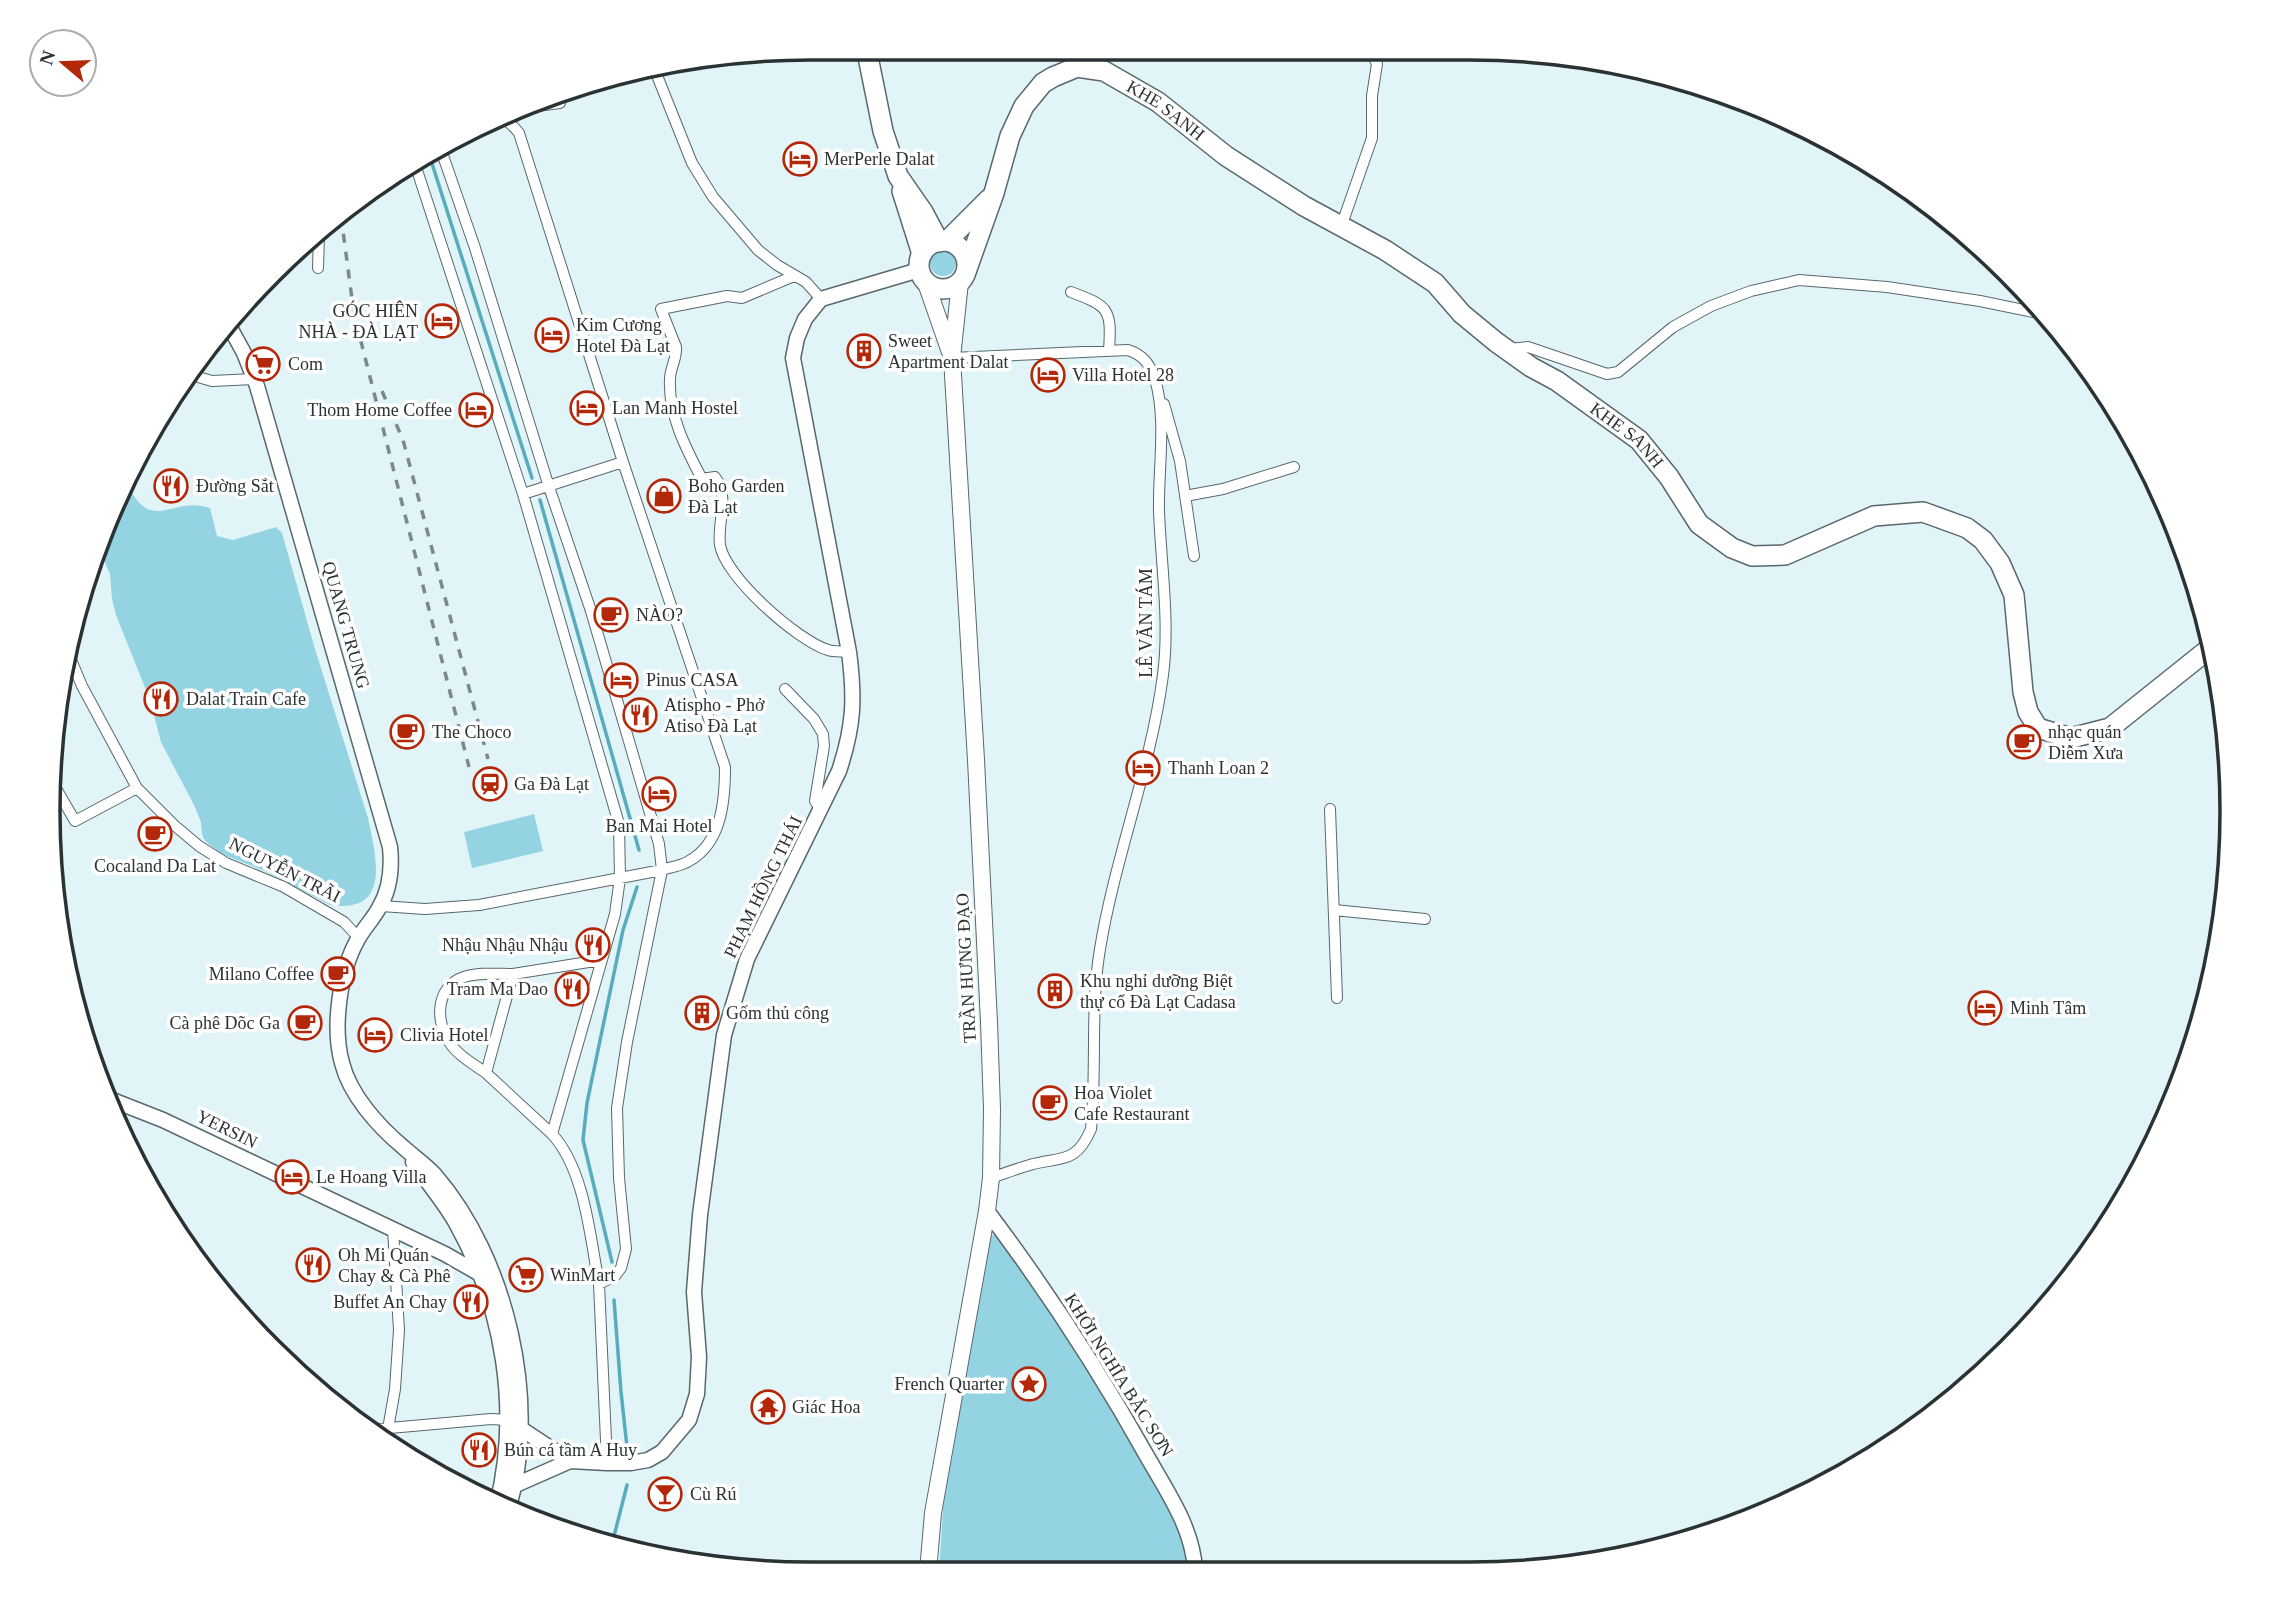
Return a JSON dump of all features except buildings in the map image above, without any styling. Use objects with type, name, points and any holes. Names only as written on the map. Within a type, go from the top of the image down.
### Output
[{"type":"highway","points":[[869,60],[883,131],[898,176],[922,269],[939,289],[947,289],[963,276],[964,254],[960,248],[943,242],[898,176]]},
{"type":"highway","name":"KHE SANH","points":[[963,276],[994,193],[1010,136],[1024,107],[1043,83],[1076,67],[1104,71],[1158,102],[1226,156],[1341,227],[1385,250],[1435,283],[1462,314],[1506,350],[1557,381],[1639,440],[1669,477],[1699,524],[1732,548],[1752,556],[1785,555],[1874,516],[1923,512],[1966,528],[1983,540],[2000,563],[2014,595],[2023,692],[2028,712],[2038,728],[2071,738],[2110,728],[2203,654]]},
{"type":"highway","name":"KHE SANH","points":[[943,242],[994,193]]},
{"type":"highway","points":[[922,269],[926,248],[943,242]]},
{"type":"main road","name":"TRẦN HƯNG ĐẠO","points":[[922,269],[952,358]]},
{"type":"main road","name":"TRẦN HƯNG ĐẠO","points":[[929,1562],[933,1513],[991,1178],[989,1022],[952,358],[963,276]]},
{"type":"street","points":[[1341,227],[1372,138],[1375,60]]},
{"type":"street","points":[[657,76],[697,174],[713,197],[758,250],[806,282],[821,299],[922,269]]},
{"type":"street","points":[[381,906],[425,909],[479,905],[663,870],[690,861],[709,843],[719,822],[725,798],[725,767],[623,462],[519,133],[511,123]]},
{"type":"street","points":[[443,156],[602,647],[659,844],[663,870],[627,1042],[617,1108],[619,1178],[626,1249],[621,1268],[615,1276],[599,1284]]},
{"type":"street","points":[[417,171],[523,494],[619,824],[620,878],[615,914],[552,1134]]},
{"type":"street","points":[[318,268],[319,244]]},
{"type":"street","points":[[794,276],[742,298],[727,296],[661,309],[677,354],[670,377],[671,398],[685,447],[702,479],[715,477],[721,485],[720,545],[725,560],[734,573],[768,610],[792,629],[828,650],[849,652]]},
{"type":"street","points":[[1506,350],[1528,347],[1607,374],[1618,372],[1673,327],[1711,306],[1751,291],[1800,280],[1887,287],[2028,311]]},
{"type":"street","points":[[1071,292],[1098,302],[1107,311],[1110,322],[1109,350]]},
{"type":"street","name":"PHẠM HỒNG THÁI","points":[[570,1461],[607,1463],[648,1460],[662,1452],[689,1420],[698,1394],[699,1357],[694,1292],[700,1215],[724,1035],[747,959],[821,810],[839,771],[848,743],[853,717],[849,652],[793,358],[805,319],[821,299]]},
{"type":"street","name":"QUANG TRUNG","points":[[233,332],[254,379],[388,836],[391,868],[387,888],[381,906],[359,937]]},
{"type":"street","name":"LÊ VĂN TÁM","points":[[952,358],[1128,350],[1140,354],[1148,364],[1155,380],[1160,405],[1159,510],[1165,619],[1164,673],[1156,718],[1109,901],[1099,952],[1091,1129],[1084,1145],[1068,1157],[1032,1164],[991,1178]]},
{"type":"street","points":[[198,377],[212,382],[254,379]]},
{"type":"street","points":[[1155,380],[1175,441],[1194,556]]},
{"type":"street","points":[[523,494],[623,462]]},
{"type":"street","points":[[1185,496],[1223,489],[1294,467]]},
{"type":"street","name":"NGUYỄN TRÃI","points":[[74,666],[137,788],[174,825],[199,846],[226,863],[296,894],[344,922],[359,937]]},
{"type":"street","points":[[785,689],[814,719],[823,734],[823,756],[815,801],[821,810]]},
{"type":"street","points":[[60,796],[75,821],[137,788]]},
{"type":"street","points":[[1330,810],[1337,998]]},
{"type":"street","points":[[1334,910],[1424,919]]},
{"type":"street","points":[[359,937],[348,964],[338,1029],[341,1061],[348,1080],[382,1126],[426,1165],[462,1210],[500,1297]]},
{"type":"street","points":[[601,960],[513,974],[465,977],[451,984],[442,999],[440,1016],[443,1032],[453,1048],[486,1073],[552,1134],[572,1165],[582,1196],[599,1284],[607,1463]]},
{"type":"street","points":[[486,1073],[513,974]]},
{"type":"street","name":"YERSIN","points":[[119,1103],[163,1120],[393,1229],[480,1274],[500,1297],[517,1370],[514,1424],[516,1485],[511,1500]]},
{"type":"street","points":[[402,1146],[455,1221],[480,1274]]},
{"type":"street","name":"KHỞI NGHĨA BẮC SƠN","points":[[987,1211],[1070,1331],[1135,1434],[1184,1522],[1192,1544],[1194,1562]]},
{"type":"street","points":[[388,1429],[395,1389],[399,1330],[393,1229]]},
{"type":"street","name":"YERSIN","points":[[480,1274],[497,1324],[514,1424],[500,1494]]},
{"type":"street","points":[[384,1429],[491,1419],[514,1424],[570,1461]]},
{"type":"street","points":[[503,1496],[516,1485],[570,1461]]},
{"type":"shaded area","points":[[943,250],[952,254],[956,263],[952,272],[943,276],[934,272],[930,263],[934,254]]},
{"type":"shaded area","points":[[131,491],[144,506],[153,511],[196,505],[210,508],[217,536],[233,540],[276,527],[282,533],[368,818],[376,865],[371,892],[363,901],[350,905],[330,905],[267,872],[222,854],[205,841],[194,805],[161,742],[150,700],[116,615],[110,574],[103,558]]},
{"type":"shaded area","points":[[534,814],[543,851],[472,868],[464,832]]},
{"type":"shaded area","name":"French Quarter","points":[[999,1234],[1076,1352],[1156,1485],[1186,1545],[1187,1562],[940,1562],[944,1493],[989,1236]]},
{"type":"waterway","points":[[432,162],[532,478]]},
{"type":"waterway","points":[[540,500],[639,850]]},
{"type":"waterway","points":[[612,1262],[583,1140],[587,1103],[623,930],[637,887]]},
{"type":"waterway","points":[[614,1300],[627,1447]]},
{"type":"waterway","points":[[614,1536],[627,1485]]},
{"type":"railway","points":[[342,225],[354,314],[469,767]]},
{"type":"railway","points":[[382,391],[403,440],[488,759]]},
{"type":"place","name":"MerPerle Dalat","points":[[800,159]]},
{"type":"place","name":"GÓC HIÊN NHÀ - ĐÀ LẠT","points":[[442,321]]},
{"type":"place","name":"Kim Cương Hotel Đà Lạt","points":[[552,335]]},
{"type":"place","name":"Sweet Apartment Dalat","points":[[864,351]]},
{"type":"place","name":"Com","points":[[263,364]]},
{"type":"place","name":"Villa Hotel 28","points":[[1048,375]]},
{"type":"place","name":"Lan Manh Hostel","points":[[587,408]]},
{"type":"place","name":"Thom Home Coffee","points":[[476,410]]},
{"type":"place","name":"Đường Sắt","points":[[171,486]]},
{"type":"place","name":"Boho Garden Đà Lạt","points":[[664,496]]},
{"type":"place","name":"NÀO?","points":[[611,615]]},
{"type":"place","name":"Pinus CASA","points":[[621,680]]},
{"type":"place","name":"Dalat Train Cafe","points":[[161,699]]},
{"type":"place","name":"Atispho - Phở Atiso Đà Lạt","points":[[640,715]]},
{"type":"place","name":"The Choco","points":[[407,732]]},
{"type":"place","name":"nhạc quán Diễm Xưa","points":[[2024,742]]},
{"type":"place","name":"Thanh Loan 2","points":[[1143,768]]},
{"type":"place","name":"Ga Đà Lạt","points":[[490,784]]},
{"type":"place","name":"Ban Mai Hotel","points":[[659,794]]},
{"type":"place","name":"Cocaland Da Lat","points":[[155,834]]},
{"type":"place","name":"Nhậu Nhậu Nhậu","points":[[593,945]]},
{"type":"place","name":"Milano Coffee","points":[[338,974]]},
{"type":"place","name":"Tram Ma Dao","points":[[572,989]]},
{"type":"place","name":"Khu nghỉ dưỡng Biệt thự cổ Đà Lạt Cadasa","points":[[1055,991]]},
{"type":"place","name":"Minh Tâm","points":[[1985,1008]]},
{"type":"place","name":"Gốm thủ công","points":[[702,1013]]},
{"type":"place","name":"Cà phê Dõc Ga","points":[[305,1023]]},
{"type":"place","name":"Clivia Hotel","points":[[375,1035]]},
{"type":"place","name":"Hoa Violet Cafe Restaurant","points":[[1050,1103]]},
{"type":"place","name":"Le Hoang Villa","points":[[292,1177]]},
{"type":"place","name":"Oh Mi Quán Chay & Cà Phê","points":[[313,1265]]},
{"type":"place","name":"WinMart","points":[[526,1275]]},
{"type":"place","name":"Buffet An Chay","points":[[471,1302]]},
{"type":"place","name":"French Quarter","points":[[1029,1384]]},
{"type":"place","name":"Giác Hoa","points":[[768,1407]]},
{"type":"place","name":"Bún cá tầm A Huy","points":[[479,1450]]},
{"type":"place","name":"Cù Rú","points":[[665,1494]]}]
